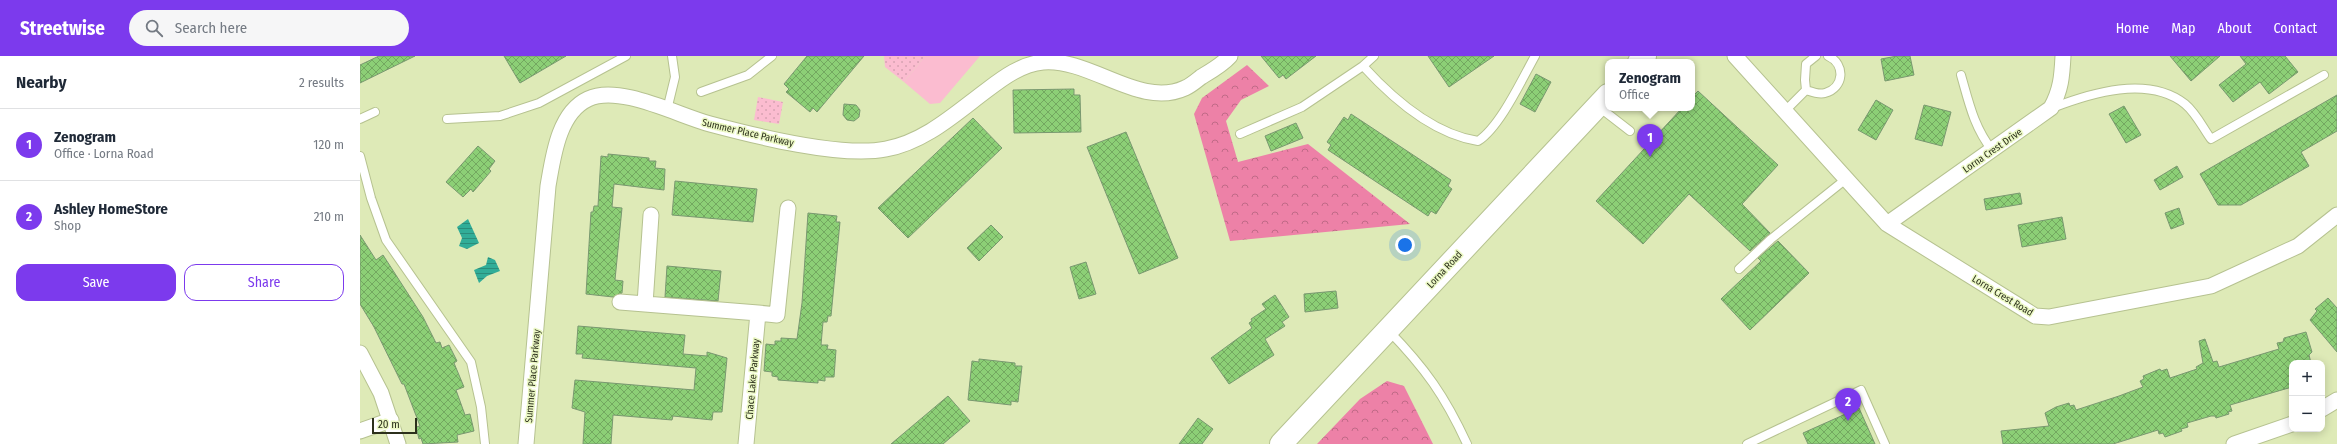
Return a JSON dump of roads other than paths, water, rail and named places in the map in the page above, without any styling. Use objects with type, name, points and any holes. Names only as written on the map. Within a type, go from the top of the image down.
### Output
[{"type":"street","name":"Summer Place Parkway","points":[[526,444],[548,186],[553,160],[563,128],[577,106],[587,99],[599,95],[612,94],[626,96],[715,125],[809,145],[836,150],[883,150],[904,145],[921,137],[1004,77],[1027,65],[1056,61],[1071,64],[1088,69],[1136,89],[1153,92],[1184,89],[1224,62],[1230,56]]},
{"type":"street","name":"Lorna Crest Road","points":[[1735,56],[1887,224],[2035,316],[2049,317],[2212,286],[2298,246],[2337,215]]},
{"type":"street","name":"Lorna Crest Drive","points":[[1887,224],[2051,108],[2058,96],[2062,79],[2062,56]]},
{"type":"street","name":"Lorna Road","points":[[1281,444],[1387,329],[1603,100]]},
{"type":"street","points":[[620,302],[777,315],[788,208]]},
{"type":"street","points":[[645,304],[651,215]]},
{"type":"street","name":"Chace Lake Parkway","points":[[746,444],[758,313]]},
{"type":"street","points":[[360,353],[380,393],[391,420],[398,444]]},
{"type":"street","points":[[2325,407],[2337,400]]},
{"type":"street","points":[[360,431],[391,420]]},
{"type":"street","points":[[2234,444],[2289,425]]},
{"type":"lane","points":[[447,119],[500,116],[539,103],[626,56]]},
{"type":"lane","points":[[667,110],[675,77],[672,56]]},
{"type":"lane","points":[[701,92],[748,75],[772,56]]},
{"type":"lane","points":[[1240,134],[1302,108],[1363,66],[1374,56]]},
{"type":"lane","points":[[1363,66],[1384,89],[1406,107],[1432,124],[1467,139],[1478,141],[1486,136],[1495,124],[1535,56]]},
{"type":"lane","points":[[1806,90],[1806,64],[1816,56]]},
{"type":"lane","points":[[1806,90],[1825,93],[1834,88],[1839,82],[1842,70],[1840,65],[1828,56]]},
{"type":"lane","points":[[2051,108],[2098,93],[2122,90],[2153,91],[2177,99],[2186,105],[2211,139],[2324,74]]},
{"type":"lane","points":[[1961,75],[1972,116],[1980,135],[1992,150]]},
{"type":"lane","points":[[1785,111],[1806,90]]},
{"type":"lane","points":[[1613,111],[1630,131]]},
{"type":"lane","points":[[360,119],[375,112]]},
{"type":"lane","points":[[360,156],[370,198],[386,240],[471,362],[481,406],[485,444]]},
{"type":"lane","points":[[1739,269],[1771,239],[1846,179]]},
{"type":"lane","points":[[1387,329],[1432,380],[1453,413],[1467,444]]},
{"type":"lane","points":[[1747,444],[1861,390],[1885,444]]},
{"type":"water","points":[[468,219],[479,243],[467,249],[459,246],[462,238],[457,227]]},
{"type":"water","points":[[488,257],[495,260],[500,271],[487,276],[479,283],[474,270],[486,265]]},
{"type":"place","name":"Zenogram","points":[[1650,157]]},
{"type":"place","name":"Ashley HomeStore","points":[[1848,421]]}]
